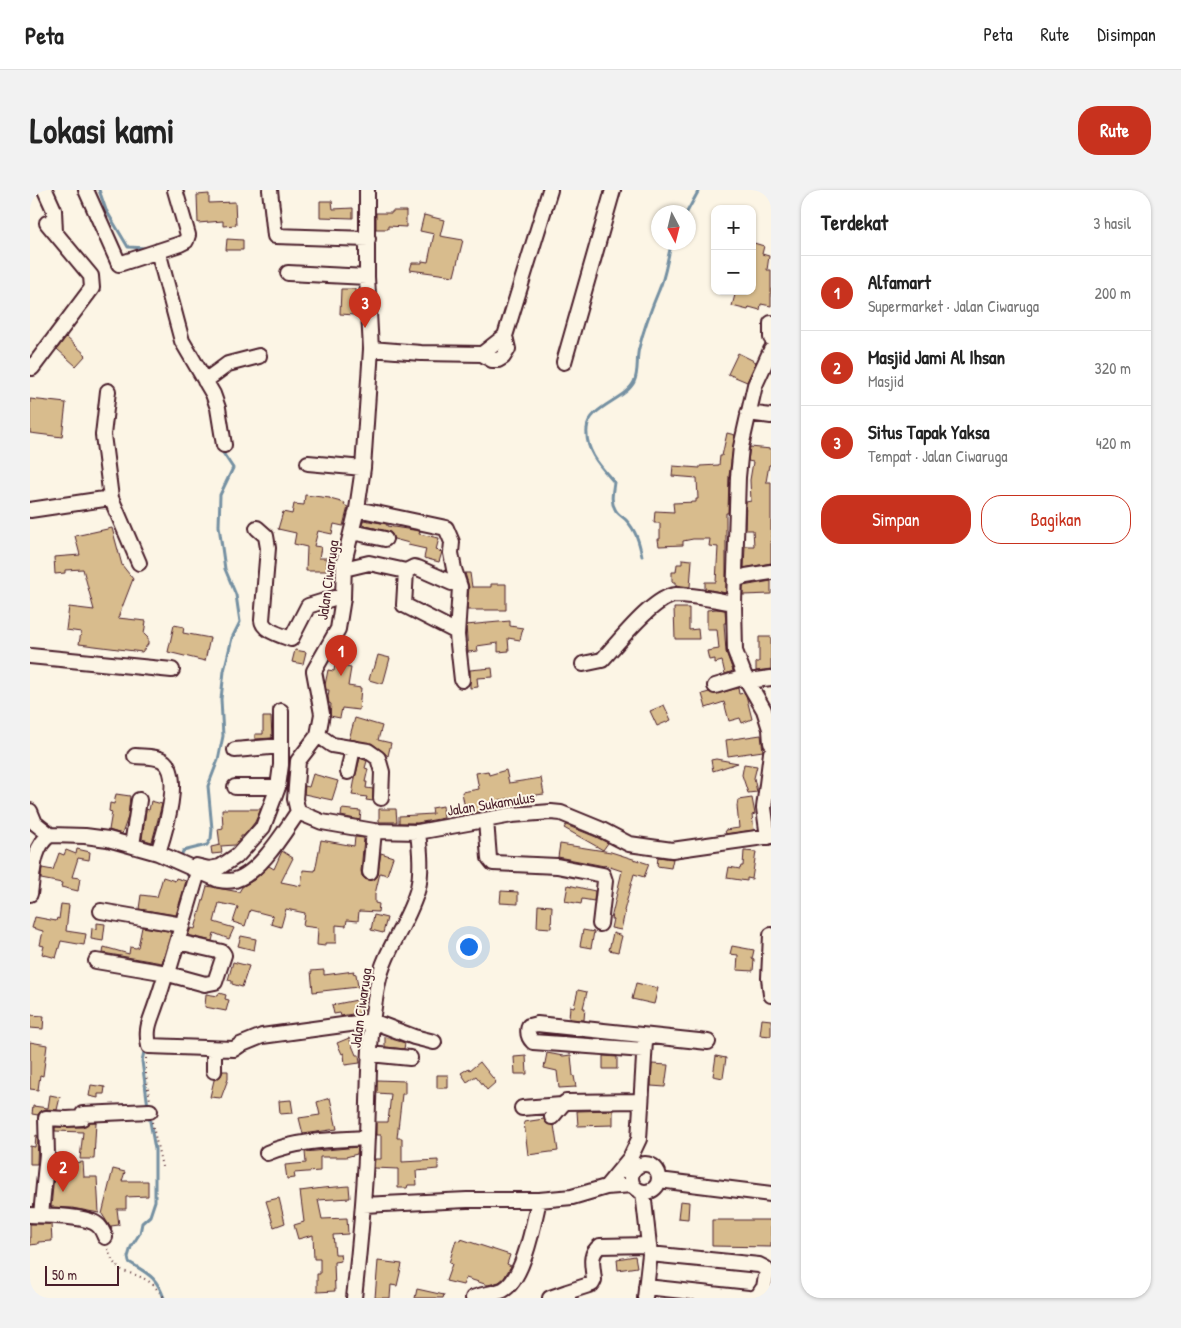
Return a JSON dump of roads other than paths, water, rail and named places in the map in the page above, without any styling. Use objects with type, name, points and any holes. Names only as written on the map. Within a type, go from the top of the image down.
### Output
[{"type":"street","points":[[31,369],[92,288],[91,276],[51,228],[54,210],[45,190]]},
{"type":"street","points":[[86,190],[119,264],[180,244],[188,239],[175,190]]},
{"type":"street","points":[[270,190],[275,236],[368,239]]},
{"type":"street","name":"Jalan Ciwaruga","points":[[298,812],[296,800],[298,761],[318,735],[322,714],[314,671],[338,629],[344,598],[344,562],[357,509],[363,468],[370,349],[367,277],[367,190]]},
{"type":"street","points":[[370,349],[421,353],[482,354],[505,336],[550,190]]},
{"type":"street","points":[[564,362],[613,190]]},
{"type":"street","points":[[158,251],[182,341],[213,394],[218,408],[224,444]]},
{"type":"street","points":[[288,273],[367,277]]},
{"type":"street","points":[[771,323],[771,338]]},
{"type":"street","points":[[771,350],[755,385],[741,447],[738,477],[734,603],[736,650],[746,679],[764,710],[770,729],[771,743]]},
{"type":"street","points":[[205,381],[228,364],[259,356]]},
{"type":"street","points":[[108,391],[102,436],[111,498],[139,563]]},
{"type":"street","points":[[748,413],[771,416]]},
{"type":"street","points":[[308,463],[363,468]]},
{"type":"street","points":[[30,510],[111,498]]},
{"type":"street","points":[[357,509],[446,528],[452,542],[451,552],[454,569],[460,587],[457,635],[462,680]]},
{"type":"street","points":[[257,528],[266,536],[268,548],[262,620],[262,624],[266,628],[291,639],[308,606],[334,598],[344,598]]},
{"type":"street","points":[[352,532],[385,539]]},
{"type":"street","points":[[344,569],[369,563],[406,571],[414,567],[452,583]]},
{"type":"street","points":[[406,571],[404,605],[453,630]]},
{"type":"street","points":[[735,580],[746,576],[771,572]]},
{"type":"street","points":[[583,664],[602,660],[627,630],[665,598],[675,595],[734,603]]},
{"type":"street","points":[[30,656],[172,670]]},
{"type":"street","points":[[715,686],[746,679],[771,678]]},
{"type":"street","points":[[192,869],[199,866],[209,869],[220,867],[238,855],[263,827],[278,787],[282,746],[281,711]]},
{"type":"street","points":[[318,735],[332,745],[368,751],[378,758],[382,772],[381,798]]},
{"type":"street","points":[[235,750],[282,746]]},
{"type":"street","points":[[348,772],[353,748]]},
{"type":"street","points":[[770,837],[764,808],[771,753]]},
{"type":"street","points":[[135,756],[161,760],[167,765],[171,776],[173,790],[158,853]]},
{"type":"street","points":[[235,787],[278,787]]},
{"type":"street","points":[[132,845],[139,800]]},
{"type":"street","points":[[30,811],[35,823],[50,835],[108,838],[158,853],[219,880],[228,881],[241,877],[253,868],[265,856],[298,812],[322,822],[374,831],[418,832]]},
{"type":"street","name":"Jalan Sukamulus","points":[[418,832],[512,815],[551,812],[600,829],[629,844],[672,850],[770,837]]},
{"type":"street","points":[[486,820],[490,860],[493,863],[557,866],[603,875],[605,881],[600,924]]},
{"type":"street","points":[[370,872],[374,831]]},
{"type":"street","name":"Jalan Ciwaruga","points":[[354,1298],[363,1205],[372,1021],[378,982],[384,959],[409,912],[418,887],[420,857],[418,832]]},
{"type":"street","points":[[30,894],[36,853],[44,840],[50,835]]},
{"type":"street","points":[[192,869],[178,942],[154,1010],[149,1019],[148,1046],[235,1049],[240,1044],[262,1036],[372,1021],[414,1037],[434,1042]]},
{"type":"street","points":[[100,911],[182,925]]},
{"type":"street","points":[[771,935],[768,978],[771,995]]},
{"type":"street","points":[[96,961],[167,973],[205,984],[212,984],[217,979],[224,955],[222,952],[178,942]]},
{"type":"street","points":[[644,1050],[533,1042],[528,1034],[530,1026],[538,1024],[708,1042]]},
{"type":"street","points":[[606,1187],[630,1158],[636,1147],[640,1128],[645,1035]]},
{"type":"street","points":[[214,1049],[214,1071]]},
{"type":"street","points":[[370,1054],[410,1058]]},
{"type":"street","points":[[522,1108],[562,1105],[573,1102],[640,1101]]},
{"type":"street","points":[[552,1117],[562,1105]]},
{"type":"street","points":[[104,1237],[102,1230],[92,1222],[58,1216],[36,1215],[47,1154],[46,1118],[68,1119],[82,1118],[83,1114],[150,1111]]},
{"type":"street","points":[[267,1153],[310,1142],[367,1138]]},
{"type":"street","points":[[363,1205],[467,1200],[539,1200],[572,1197],[606,1187],[637,1189],[652,1191],[659,1180],[657,1171],[650,1165],[645,1164],[636,1167],[631,1175],[637,1189],[650,1250],[646,1292],[748,1298]]},
{"type":"street","points":[[659,1180],[771,1194]]},
{"type":"street","points":[[473,1298],[503,1290],[510,1285],[526,1252],[539,1200]]},
{"type":"street","points":[[550,1298],[567,1295],[592,1284],[594,1280],[592,1256],[594,1250],[600,1246],[650,1250],[759,1265],[767,1271],[764,1287],[758,1296],[753,1298]]},
{"type":"waterway","points":[[99,190],[106,210],[128,247],[147,248]]},
{"type":"waterway","points":[[691,205],[699,190]]},
{"type":"waterway","points":[[642,556],[635,532],[613,506],[614,482],[591,451],[587,429],[589,421],[594,415],[623,394],[634,382],[638,352],[663,278],[670,250]]},
{"type":"waterway","points":[[180,859],[183,851],[207,845],[211,839],[212,829],[208,786],[218,760],[223,736],[221,699],[224,671],[232,638],[240,622],[236,595],[225,569],[219,526],[220,495],[233,468],[221,450]]},
{"type":"waterway","points":[[185,871],[189,877],[187,886]]},
{"type":"waterway","points":[[145,1047],[142,1061],[148,1107]]},
{"type":"waterway","points":[[149,1116],[155,1149],[155,1201],[150,1216],[142,1223],[140,1233],[131,1247],[128,1257],[129,1262],[154,1280],[164,1298]]},
{"type":"place","name":"Situs Tapak Yaksa","points":[[365,328]]},
{"type":"place","name":"Alfamart","points":[[341,676]]},
{"type":"place","name":"Masjid Jami Al Ihsan","points":[[63,1192]]}]
